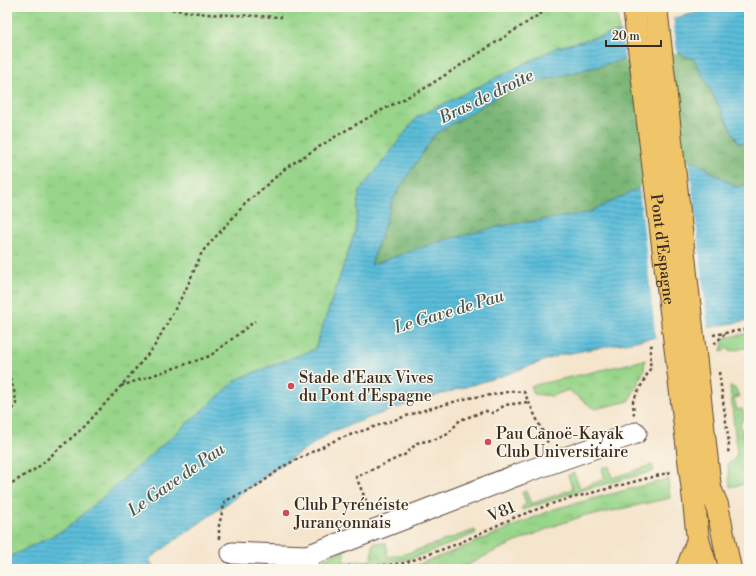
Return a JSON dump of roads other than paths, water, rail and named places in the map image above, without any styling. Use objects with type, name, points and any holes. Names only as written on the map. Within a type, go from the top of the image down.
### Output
[{"type":"main road","name":"Pont d'Espagne","points":[[634,7],[702,490]]},
{"type":"main road","name":"Pont d'Espagne","points":[[656,7],[702,490]]},
{"type":"main road","points":[[687,569],[698,540],[702,490]]},
{"type":"main road","points":[[702,490],[717,505],[730,569]]},
{"type":"main road","points":[[698,540],[707,569]]},
{"type":"lane","points":[[232,553],[308,563],[378,529],[520,474],[636,433]]},
{"type":"water","points":[[719,7],[749,7],[749,142],[739,144],[694,59],[667,49],[512,88],[434,135],[393,199],[371,265],[437,242],[501,226],[588,213],[694,161],[736,187],[749,184],[749,320],[560,355],[502,376],[402,406],[333,431],[281,465],[149,559],[154,569],[7,569],[7,558],[66,529],[238,379],[315,349],[355,232],[359,192],[417,117],[558,47]]},
{"type":"place","name":"Stade d'Eaux Vives du Pont d'Espagne","points":[[291,386]]},
{"type":"place","name":"Pau Canoë-Kayak Club Universitaire","points":[[488,442]]},
{"type":"place","name":"Club Pyrénéiste Jurançonnais","points":[[286,513]]},
{"type":"water label","name":"Bras de droite","points":[[486,96]]},
{"type":"water label","name":"Le Gave de Pau","points":[[449,311]]},
{"type":"water label","name":"Le Gave de Pau","points":[[176,479]]}]
